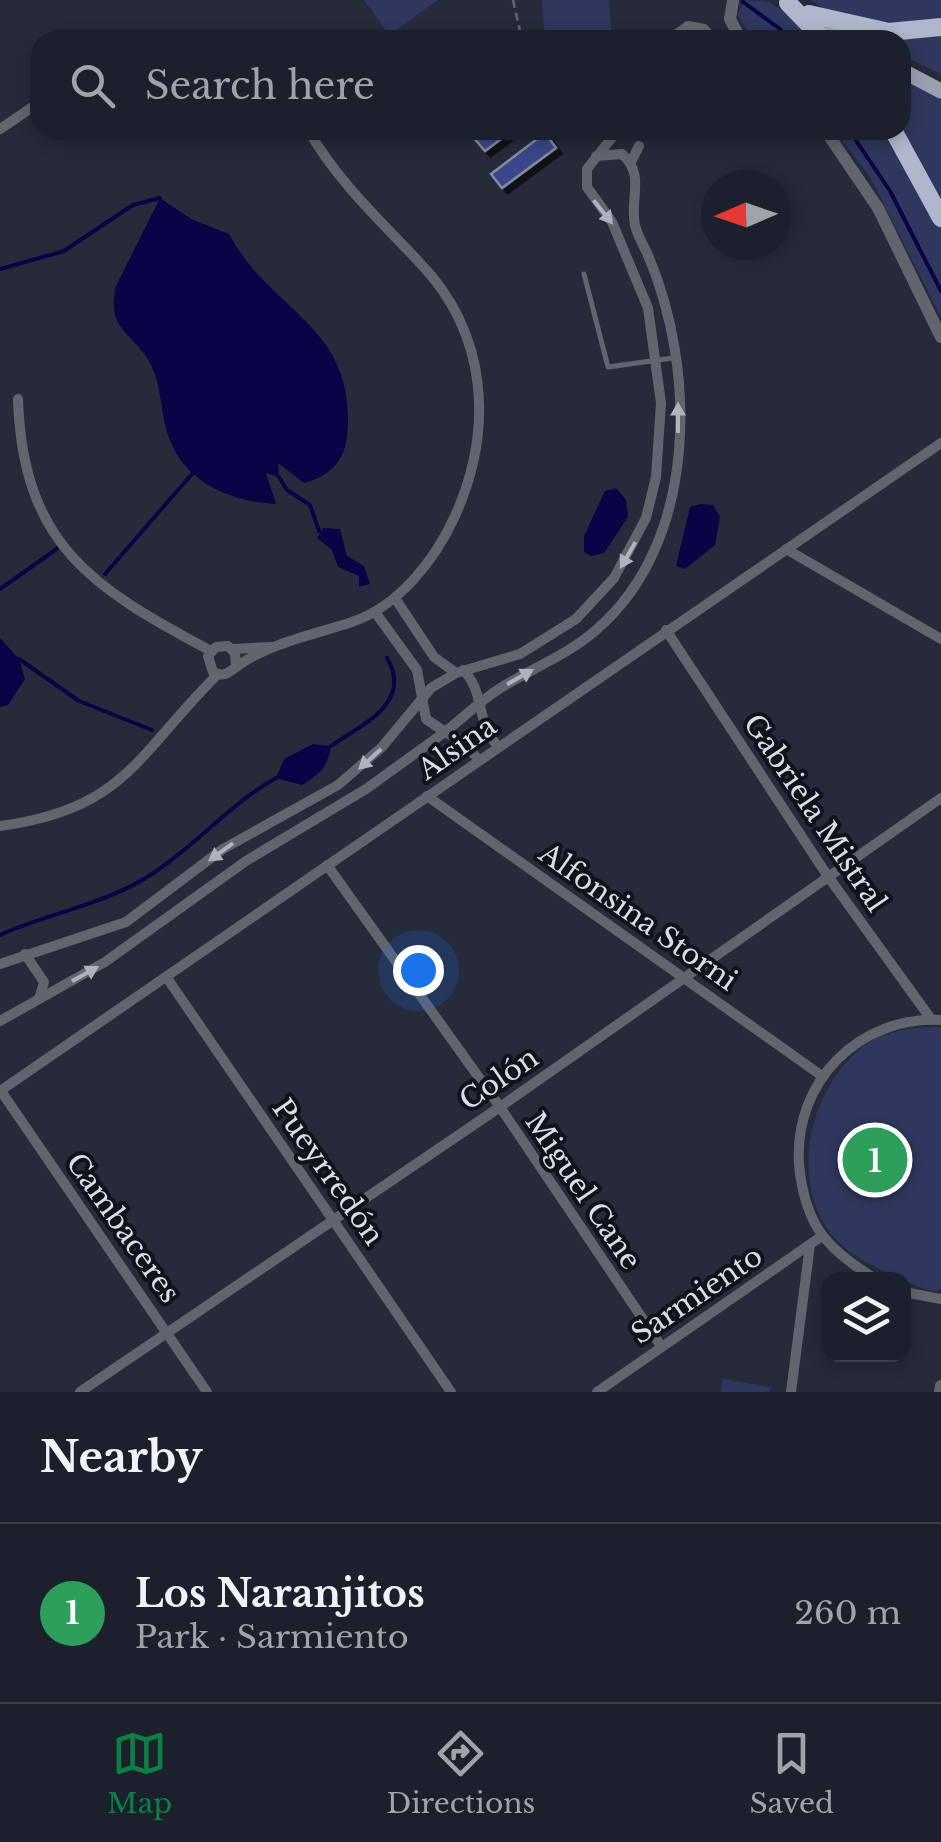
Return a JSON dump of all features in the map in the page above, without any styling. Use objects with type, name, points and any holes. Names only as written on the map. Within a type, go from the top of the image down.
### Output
[{"type":"highway","points":[[786,1],[814,30]]},
{"type":"highway","points":[[809,14],[880,30]]},
{"type":"highway","points":[[911,30],[941,28]]},
{"type":"highway","points":[[898,140],[941,218]]},
{"type":"main road","points":[[786,1],[835,30]]},
{"type":"main road","points":[[911,75],[941,91]]},
{"type":"street","points":[[719,30],[730,19],[733,0]]},
{"type":"street","points":[[730,19],[736,30]]},
{"type":"street","points":[[0,129],[30,109]]},
{"type":"street","points":[[211,651],[209,667],[218,674],[229,674],[236,666],[281,646],[375,612],[395,598],[436,551],[462,502],[481,435],[478,378],[453,305],[422,264],[344,185],[315,140]]},
{"type":"street","points":[[0,964],[126,922],[223,849],[338,785],[382,748],[421,699],[460,672],[504,660],[554,635],[593,602],[633,548],[656,478],[661,403],[648,308],[622,243],[587,188],[588,169],[610,140]]},
{"type":"street","points":[[832,140],[878,208],[941,337]]},
{"type":"street","points":[[0,1021],[105,962],[246,860],[366,788],[477,706],[598,629],[642,573],[655,550],[674,482],[679,418],[676,358],[654,269],[638,234],[631,162],[639,146]]},
{"type":"street","points":[[596,156],[622,154],[631,162]]},
{"type":"street","points":[[622,243],[638,234]]},
{"type":"street","points":[[18,399],[27,472],[46,521],[65,548],[119,601],[211,651]]},
{"type":"street","name":"Alsina","points":[[1,1091],[941,444]]},
{"type":"street","points":[[786,549],[941,639]]},
{"type":"street","points":[[395,598],[426,646],[476,686],[477,706],[486,732],[498,747]]},
{"type":"street","points":[[375,612],[417,670],[426,719],[460,740],[479,760]]},
{"type":"street","name":"Gabriela Mistral","points":[[666,630],[827,875],[936,1019]]},
{"type":"street","points":[[211,651],[222,645],[233,649],[281,646]]},
{"type":"street","points":[[233,649],[236,666]]},
{"type":"street","points":[[0,826],[51,816],[118,784],[218,674]]},
{"type":"street","name":"Alfonsina Storni","points":[[428,796],[822,1076]]},
{"type":"street","name":"Colón","points":[[80,1392],[166,1330],[500,1108],[941,798]]},
{"type":"street","name":"Miguel Cane","points":[[327,866],[500,1108],[661,1346]]},
{"type":"street","points":[[26,954],[44,982],[40,996]]},
{"type":"street","name":"Pueyrredón","points":[[166,978],[452,1392]]},
{"type":"street","points":[[866,1272],[822,1236],[800,1179],[798,1138],[804,1108],[822,1076],[865,1037],[904,1022],[936,1019]]},
{"type":"street","name":"Cambaceres","points":[[1,1091],[208,1392]]},
{"type":"street","name":"Sarmiento","points":[[597,1392],[822,1236]]},
{"type":"street","points":[[792,1392],[810,1245]]},
{"type":"street","points":[[911,1293],[941,1299]]},
{"type":"lane","points":[[584,274],[608,367],[676,358]]},
{"type":"path","points":[[514,0],[520,30]]},
{"type":"shaded area","points":[[364,0],[438,0],[396,30],[385,30]]},
{"type":"shaded area","points":[[542,0],[609,0],[611,30],[544,30]]},
{"type":"shaded area","points":[[746,0],[769,2],[813,30],[747,30],[737,14]]},
{"type":"shaded area","points":[[811,0],[941,0],[941,74],[911,60],[911,30],[856,30]]},
{"type":"shaded area","points":[[911,83],[941,99],[941,317],[870,177],[842,140],[911,140]]},
{"type":"shaded area","points":[[160,198],[191,219],[229,234],[267,284],[326,345],[339,369],[347,399],[347,437],[342,454],[327,472],[304,483],[278,463],[279,477],[266,473],[276,504],[227,494],[187,468],[170,440],[151,365],[114,312],[116,286]]},
{"type":"shaded area","points":[[616,488],[626,500],[628,517],[604,553],[591,556],[584,552],[584,536],[605,491]]},
{"type":"shaded area","points":[[713,505],[720,517],[715,545],[685,569],[676,566],[690,507]]},
{"type":"shaded area","points":[[323,528],[340,529],[347,556],[364,566],[370,584],[359,587],[359,576],[338,567],[332,550],[317,538]]},
{"type":"shaded area","points":[[0,638],[19,659],[25,679],[8,705],[0,707]]},
{"type":"shaded area","points":[[313,744],[331,746],[318,773],[302,785],[276,778],[284,759]]},
{"type":"shaded area","points":[[941,1027],[938,1291],[911,1283],[911,1272],[884,1271],[839,1242],[819,1213],[808,1163],[818,1111],[843,1066],[878,1037]]},
{"type":"shaded area","points":[[723,1379],[770,1387],[769,1392],[720,1392]]},
{"type":"building","points":[[476,140],[500,140],[485,151]]},
{"type":"building","points":[[536,140],[550,140],[556,148],[502,188],[491,174]]},
{"type":"waterway","points":[[743,2],[781,30]]},
{"type":"waterway","points":[[856,140],[890,191],[941,291]]},
{"type":"waterway","points":[[0,269],[64,251],[133,205],[160,198]]},
{"type":"waterway","points":[[105,574],[192,474]]},
{"type":"waterway","points":[[279,477],[287,490],[310,505],[319,531]]},
{"type":"waterway","points":[[0,589],[58,548]]},
{"type":"waterway","points":[[331,746],[370,720],[389,700],[394,688],[387,658]]},
{"type":"waterway","points":[[19,659],[79,701],[152,730]]},
{"type":"waterway","points":[[0,935],[134,885],[276,778]]},
{"type":"place","name":"Los Naranjitos","points":[[875,1160]]}]
